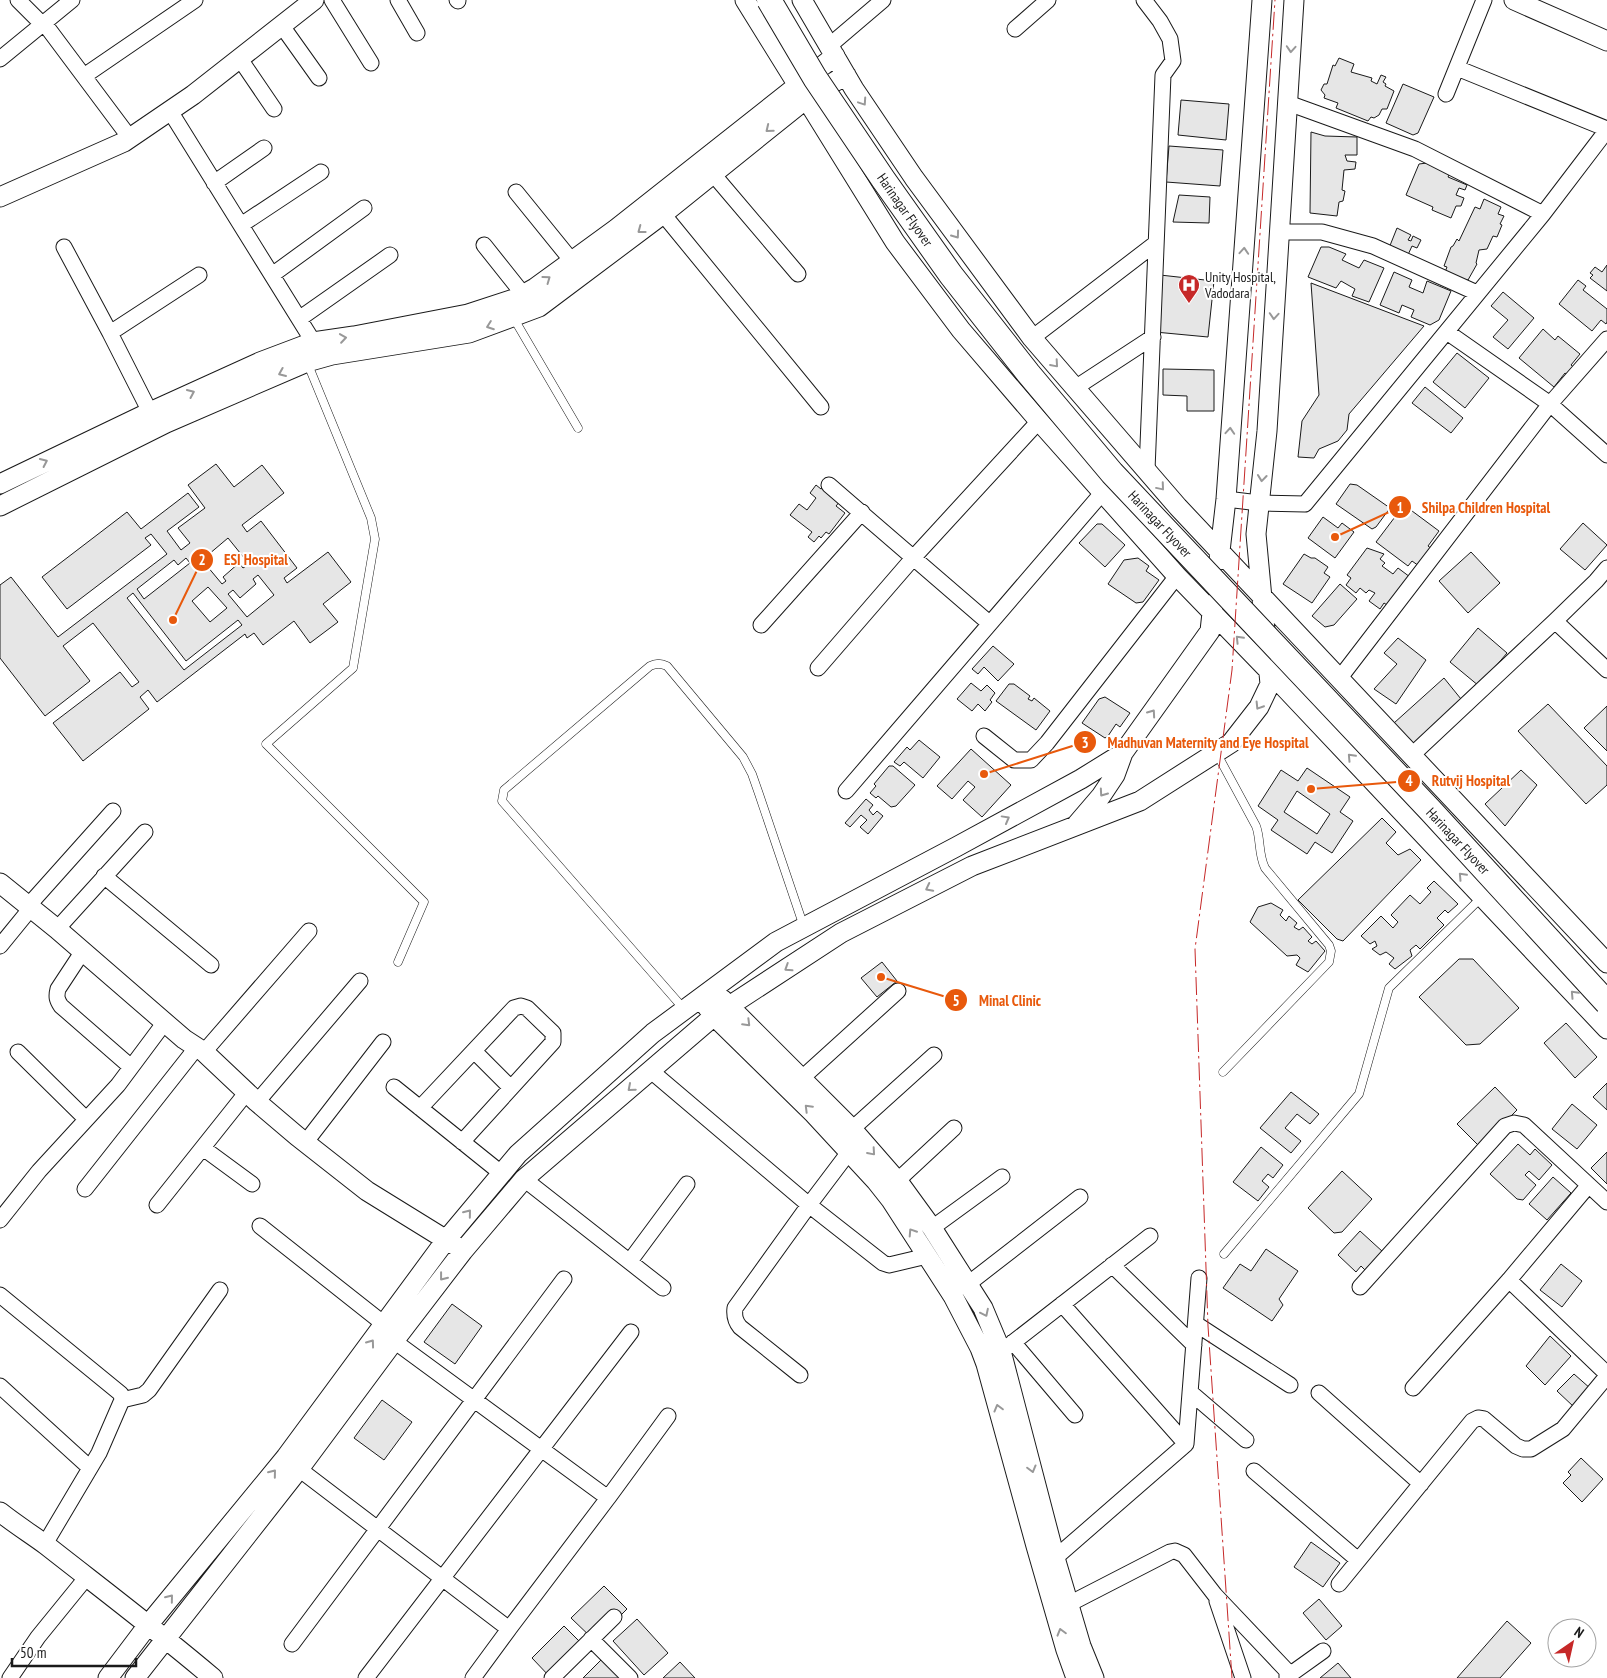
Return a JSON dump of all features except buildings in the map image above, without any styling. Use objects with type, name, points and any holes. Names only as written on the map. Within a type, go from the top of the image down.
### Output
[{"type":"main road","name":"Harinagar Flyover","points":[[769,0],[815,78],[883,179],[951,275],[1028,373],[1125,486],[1431,812],[1607,1003]]},
{"type":"street","points":[[18,0],[43,24],[130,138]]},
{"type":"street","points":[[0,59],[72,0]]},
{"type":"street","points":[[84,76],[195,0]]},
{"type":"street","points":[[332,0],[371,63]]},
{"type":"street","points":[[398,0],[417,33]]},
{"type":"street","points":[[745,0],[895,242],[961,330],[1177,576],[1607,1029]]},
{"type":"street","points":[[802,0],[846,74],[914,178],[1032,338],[1178,507],[1607,963]]},
{"type":"street","points":[[0,484],[260,362],[314,353],[458,336],[528,312],[548,301],[713,174],[802,91],[832,51],[883,0]]},
{"type":"street","points":[[1015,29],[1048,0]]},
{"type":"street","points":[[1144,0],[1160,21],[1170,39],[1173,61],[1163,75],[1147,470]]},
{"type":"street","points":[[1074,827],[1106,789],[1115,775],[1123,753],[1210,631],[1226,499],[1262,0]]},
{"type":"street","points":[[135,1678],[299,1469],[394,1340],[463,1251],[524,1179],[722,1012],[841,933],[967,869],[1140,801],[1230,743],[1259,707],[1270,684],[1256,534],[1267,431],[1294,0]]},
{"type":"street","points":[[1446,94],[1484,0]]},
{"type":"street","points":[[2,194],[91,157],[130,138],[193,95],[282,26],[310,1]]},
{"type":"street","points":[[1517,1],[1607,41]]},
{"type":"street","points":[[282,26],[319,78]]},
{"type":"street","points":[[240,59],[274,109]]},
{"type":"street","points":[[1226,499],[1259,503],[1306,504],[1543,214],[1607,130],[1457,68]]},
{"type":"street","points":[[0,506],[166,423],[354,336],[468,314],[535,288],[802,91],[846,74]]},
{"type":"street","points":[[1288,103],[1415,149],[1543,214]]},
{"type":"street","points":[[170,111],[299,319],[314,353]]},
{"type":"street","points":[[214,183],[264,148]]},
{"type":"street","points":[[241,225],[321,172]]},
{"type":"street","points":[[713,174],[798,274]]},
{"type":"street","points":[[516,192],[572,261]]},
{"type":"street","points":[[272,275],[364,208]]},
{"type":"street","points":[[663,214],[821,407]]},
{"type":"street","points":[[1279,232],[1322,232],[1373,246],[1477,294]]},
{"type":"street","points":[[1032,338],[1156,243]]},
{"type":"street","points":[[484,245],[523,294]]},
{"type":"street","points":[[64,247],[110,332],[150,412]]},
{"type":"street","points":[[299,319],[390,255]]},
{"type":"street","points":[[110,332],[199,275]]},
{"type":"street","points":[[1446,332],[1550,404],[1607,455]]},
{"type":"street","points":[[1076,388],[1152,337]]},
{"type":"street","points":[[1339,679],[1550,404],[1607,339]]},
{"type":"street","points":[[818,668],[914,557],[1039,421]]},
{"type":"street","points":[[829,485],[989,623]]},
{"type":"street","points":[[846,791],[1103,492]]},
{"type":"street","points":[[760,626],[862,512]]},
{"type":"street","points":[[1412,756],[1555,621],[1607,568]]},
{"type":"street","points":[[984,736],[1014,760],[1031,760],[1047,743],[1177,576]]},
{"type":"street","points":[[1555,621],[1607,670]]},
{"type":"street","points":[[108,1678],[148,1624],[286,1457],[446,1240],[518,1154],[646,1039],[776,942],[1081,779],[1123,753]]},
{"type":"street","points":[[0,946],[30,907],[113,811]]},
{"type":"street","points":[[57,929],[145,832]]},
{"type":"street","points":[[956,847],[967,869]]},
{"type":"street","points":[[104,876],[211,964]]},
{"type":"street","points":[[0,883],[83,951],[184,1039],[200,1050],[304,1142],[367,1191],[463,1251]]},
{"type":"street","points":[[85,1189],[200,1050],[309,931]]},
{"type":"street","points":[[83,951],[58,990],[57,1001],[131,1067]]},
{"type":"street","points":[[157,1205],[203,1148],[360,982]]},
{"type":"street","points":[[802,1078],[898,991]]},
{"type":"street","points":[[706,993],[876,1181],[891,1200],[952,1296],[980,1348],[986,1364],[1036,1546],[1076,1678]]},
{"type":"street","points":[[420,1108],[514,1008],[521,1006],[527,1008],[553,1033],[553,1042],[462,1142]]},
{"type":"street","points":[[722,1012],[802,1078],[852,1129],[897,1181],[932,1228],[1007,1347],[1075,1415]]},
{"type":"street","points":[[0,1220],[39,1171],[118,1085],[165,1022]]},
{"type":"street","points":[[304,1142],[382,1042]]},
{"type":"street","points":[[474,1051],[511,1088]]},
{"type":"street","points":[[18,1052],[86,1119]]},
{"type":"street","points":[[852,1129],[934,1055]]},
{"type":"street","points":[[651,1071],[809,1205],[886,1265],[927,1256]]},
{"type":"street","points":[[394,1087],[501,1173]]},
{"type":"street","points":[[1360,1287],[1506,1126],[1514,1123],[1524,1125],[1607,1202]]},
{"type":"street","points":[[897,1181],[954,1128]]},
{"type":"street","points":[[203,1148],[252,1184]]},
{"type":"street","points":[[800,1375],[740,1327],[734,1315],[735,1308],[849,1152]]},
{"type":"street","points":[[932,1228],[1002,1177]]},
{"type":"street","points":[[524,1179],[663,1288]]},
{"type":"street","points":[[630,1261],[688,1184]]},
{"type":"street","points":[[1414,1388],[1588,1186]]},
{"type":"street","points":[[968,1284],[1080,1196]]},
{"type":"street","points":[[260,1226],[384,1324]]},
{"type":"street","points":[[986,1364],[1150,1236]]},
{"type":"street","points":[[1112,1265],[1194,1345]]},
{"type":"street","points":[[1055,1558],[1186,1444],[1199,1278]]},
{"type":"street","points":[[292,1644],[564,1279]]},
{"type":"street","points":[[1339,1584],[1472,1421],[1478,1418],[1484,1419],[1516,1446],[1523,1449],[1531,1449],[1563,1429],[1607,1375],[1509,1280]]},
{"type":"street","points":[[122,1400],[144,1395],[149,1390],[220,1290]]},
{"type":"street","points":[[0,1295],[120,1394],[122,1400],[98,1454],[45,1544]]},
{"type":"street","points":[[1062,1304],[1186,1444]]},
{"type":"street","points":[[1196,1324],[1290,1385]]},
{"type":"street","points":[[366,1678],[631,1332]]},
{"type":"street","points":[[394,1340],[608,1498]]},
{"type":"street","points":[[1007,1347],[1055,1558],[1082,1646],[1094,1678]]},
{"type":"street","points":[[0,1386],[90,1468]]},
{"type":"street","points":[[1190,1392],[1246,1440]]},
{"type":"street","points":[[1319,1393],[1421,1484]]},
{"type":"street","points":[[473,1678],[668,1416]]},
{"type":"street","points":[[299,1469],[509,1629]]},
{"type":"street","points":[[1254,1471],[1358,1560]]},
{"type":"street","points":[[2,1520],[45,1544],[86,1578],[167,1638],[213,1678]]},
{"type":"street","points":[[1069,1604],[1175,1551],[1184,1555],[1215,1595],[1287,1671],[1288,1677],[1323,1652]]},
{"type":"street","points":[[10,1678],[38,1637],[86,1578]]},
{"type":"street","points":[[1215,1595],[1243,1678]]},
{"type":"street","points":[[552,1678],[614,1617]]},
{"type":"street","points":[[591,1640],[630,1678]]},
{"type":"lane","points":[[513,317],[578,428]]},
{"type":"lane","points":[[314,353],[371,518],[375,539],[353,668],[266,744],[424,902],[398,962]]},
{"type":"lane","points":[[684,1009],[502,800],[504,790],[650,666],[662,663],[667,666],[743,757],[752,774],[804,927]]},
{"type":"lane","points":[[1216,752],[1256,826],[1265,868],[1329,945],[1330,951],[1329,962],[1223,1072]]},
{"type":"lane","points":[[1224,1254],[1359,1094],[1389,988],[1482,897]]},
{"type":"power","points":[[1232,1678],[1208,1326],[1195,949],[1232,670],[1275,0]]},
{"type":"place","name":"Unity Hospital, Vadodara","points":[[1189,304]]},
{"type":"place","name":"Shilpa Children Hospital","points":[[1335,537]]},
{"type":"place","name":"ESI Hospital","points":[[173,620]]},
{"type":"place","name":"Madhuvan Maternity and Eye Hospital","points":[[984,774]]},
{"type":"place","name":"Rutvij Hospital","points":[[1311,789]]},
{"type":"place","name":"Minal Clinic","points":[[881,977]]}]
